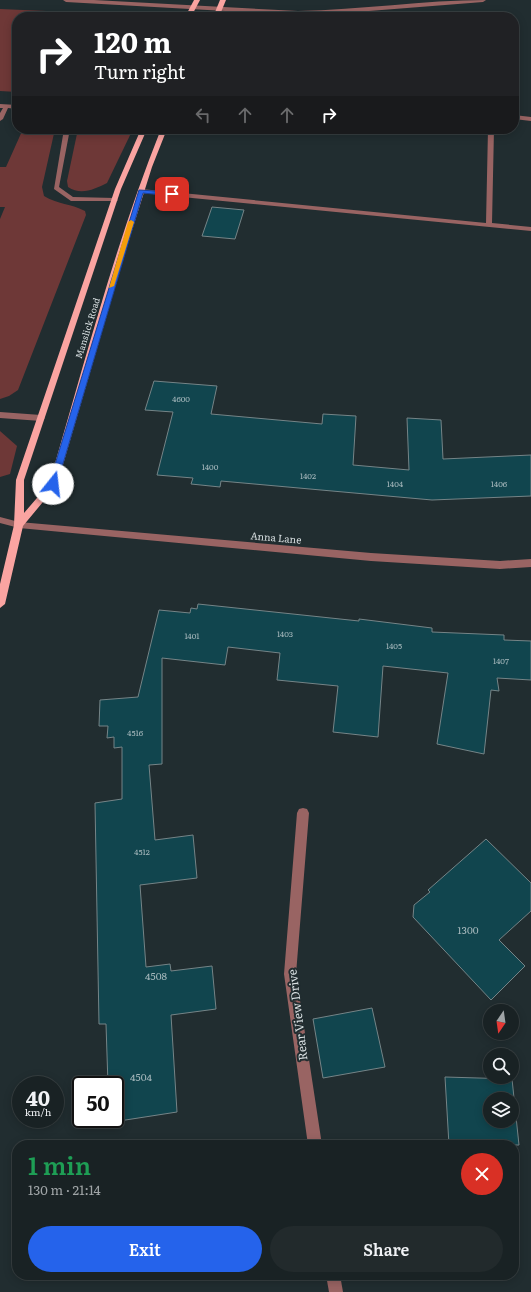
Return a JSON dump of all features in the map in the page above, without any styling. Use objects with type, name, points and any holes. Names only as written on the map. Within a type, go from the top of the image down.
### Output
[{"type":"main road","points":[[191,12],[197,0]]},
{"type":"main road","points":[[218,12],[223,0]]},
{"type":"main road","name":"Manslick Road","points":[[0,604],[18,525],[20,480],[115,200],[142,134]]},
{"type":"main road","name":"Manslick Road","points":[[18,525],[53,484],[141,191],[162,134]]},
{"type":"street","points":[[66,0],[282,12]]},
{"type":"street","points":[[331,12],[483,0]]},
{"type":"street","points":[[0,119],[3,107]]},
{"type":"street","points":[[519,118],[531,119]]},
{"type":"street","points":[[66,134],[56,188],[71,199],[115,200]]},
{"type":"street","points":[[489,225],[490,134]]},
{"type":"street","points":[[141,191],[531,229]]},
{"type":"street","points":[[0,414],[41,418]]},
{"type":"street","name":"Anna Lane","points":[[0,520],[18,525],[371,557],[500,564],[531,563]]},
{"type":"street","name":"Rear View Drive","points":[[303,813],[290,974],[313,1140]]},
{"type":"street","points":[[334,1280],[336,1292]]},
{"type":"shaded area","points":[[0,9],[70,12],[12,12],[12,92],[0,91]]},
{"type":"shaded area","points":[[21,134],[54,134],[42,187],[44,196],[54,201],[85,211],[86,215],[18,390],[9,396],[0,399],[0,219],[5,207],[0,207],[0,167],[6,167]]},
{"type":"shaded area","points":[[77,134],[131,134],[107,183],[88,191],[78,191],[68,187],[67,181]]},
{"type":"shaded area","points":[[0,431],[17,446],[10,474],[0,477]]},
{"type":"building","points":[[212,207],[244,210],[235,239],[202,236]]},
{"type":"building","points":[[154,381],[217,386],[211,414],[322,424],[323,414],[356,416],[353,465],[409,470],[407,418],[441,420],[443,459],[531,455],[531,496],[432,500],[221,481],[220,487],[191,484],[193,478],[157,475],[173,412],[145,410]]},
{"type":"building","points":[[198,604],[359,621],[359,619],[432,628],[432,632],[504,635],[504,640],[531,641],[531,680],[497,678],[499,691],[491,690],[484,754],[437,744],[448,673],[383,666],[378,737],[333,732],[338,686],[277,680],[280,653],[228,647],[225,665],[162,658],[162,764],[149,765],[155,840],[193,835],[197,878],[140,885],[146,967],[170,964],[171,971],[212,966],[216,1009],[171,1015],[177,1112],[124,1120],[124,1076],[108,1076],[106,1024],[99,1024],[95,803],[122,799],[122,747],[114,748],[114,737],[107,738],[108,726],[99,726],[100,700],[138,697],[159,610],[190,613],[191,608],[197,609]]},
{"type":"building","points":[[486,839],[531,883],[531,911],[499,940],[525,966],[491,1000],[413,917],[414,905],[430,892],[428,890]]},
{"type":"building","points":[[372,1008],[385,1067],[323,1078],[313,1019]]},
{"type":"building","points":[[445,1077],[483,1078],[483,1084],[513,1084],[513,1092],[483,1092],[483,1128],[517,1128],[518,1140],[449,1140]]},
{"type":"slow traffic","points":[[111,286],[131,222]]},
{"type":"route","points":[[53,484],[141,191],[172,194]]}]
